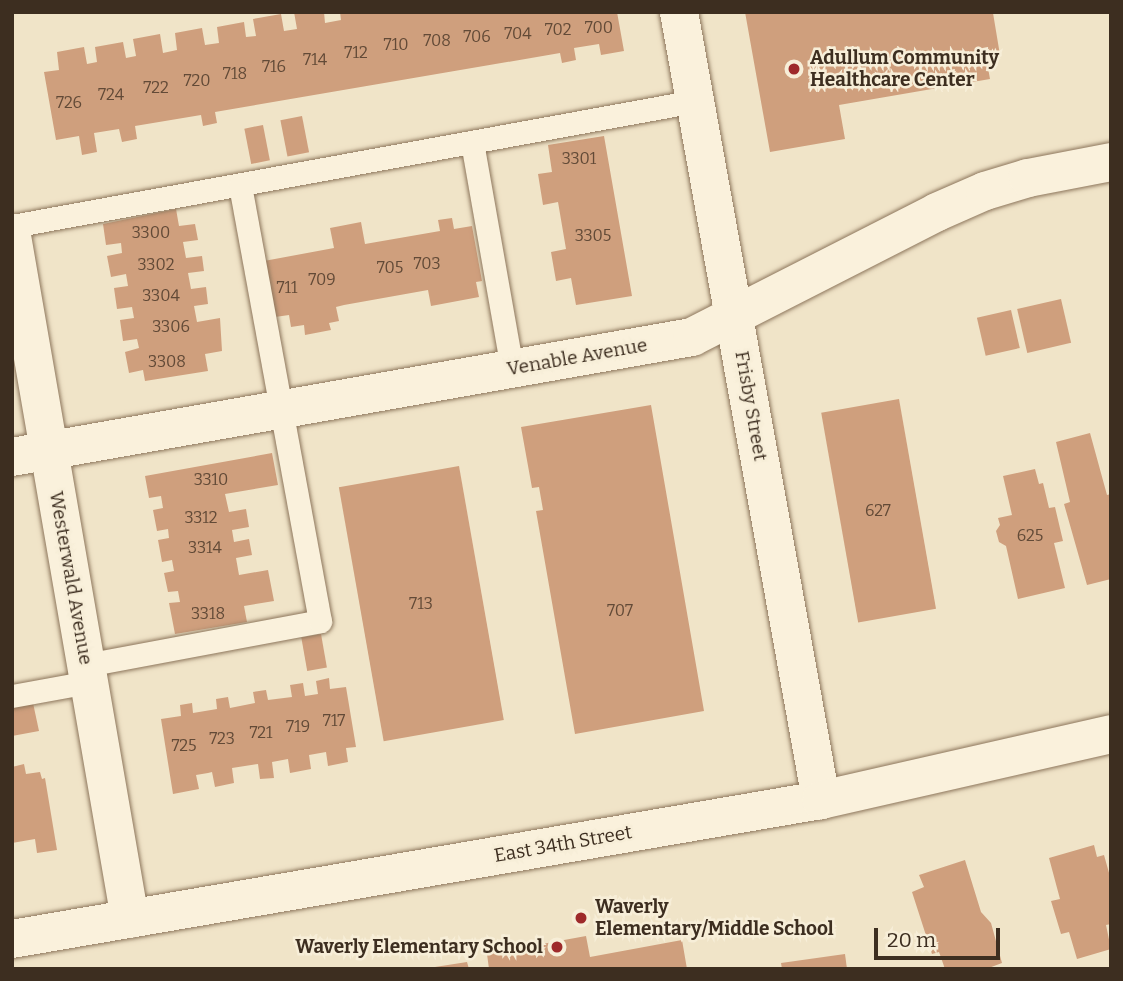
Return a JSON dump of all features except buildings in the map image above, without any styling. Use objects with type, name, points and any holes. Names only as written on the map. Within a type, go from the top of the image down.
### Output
[{"type":"street","name":"Frisby Street","points":[[680,12],[821,800]]},
{"type":"street","name":"Venable Avenue","points":[[12,457],[692,337],[937,212],[985,191],[1041,175],[1111,162]]},
{"type":"street","name":"Westerwald Avenue","points":[[12,236],[130,919]]},
{"type":"street","name":"East 34th Street","points":[[12,939],[821,800],[1111,734]]},
{"type":"lane","points":[[12,226],[695,102]]},
{"type":"lane","points":[[472,142],[512,369]]},
{"type":"lane","points":[[12,696],[88,674],[320,621],[240,185]]},
{"type":"place","name":"Adullum Community Healthcare Center","points":[[794,69]]},
{"type":"place","name":"Waverly Elementary/Middle School","points":[[581,918]]},
{"type":"place","name":"Waverly Elementary School","points":[[557,947]]}]
